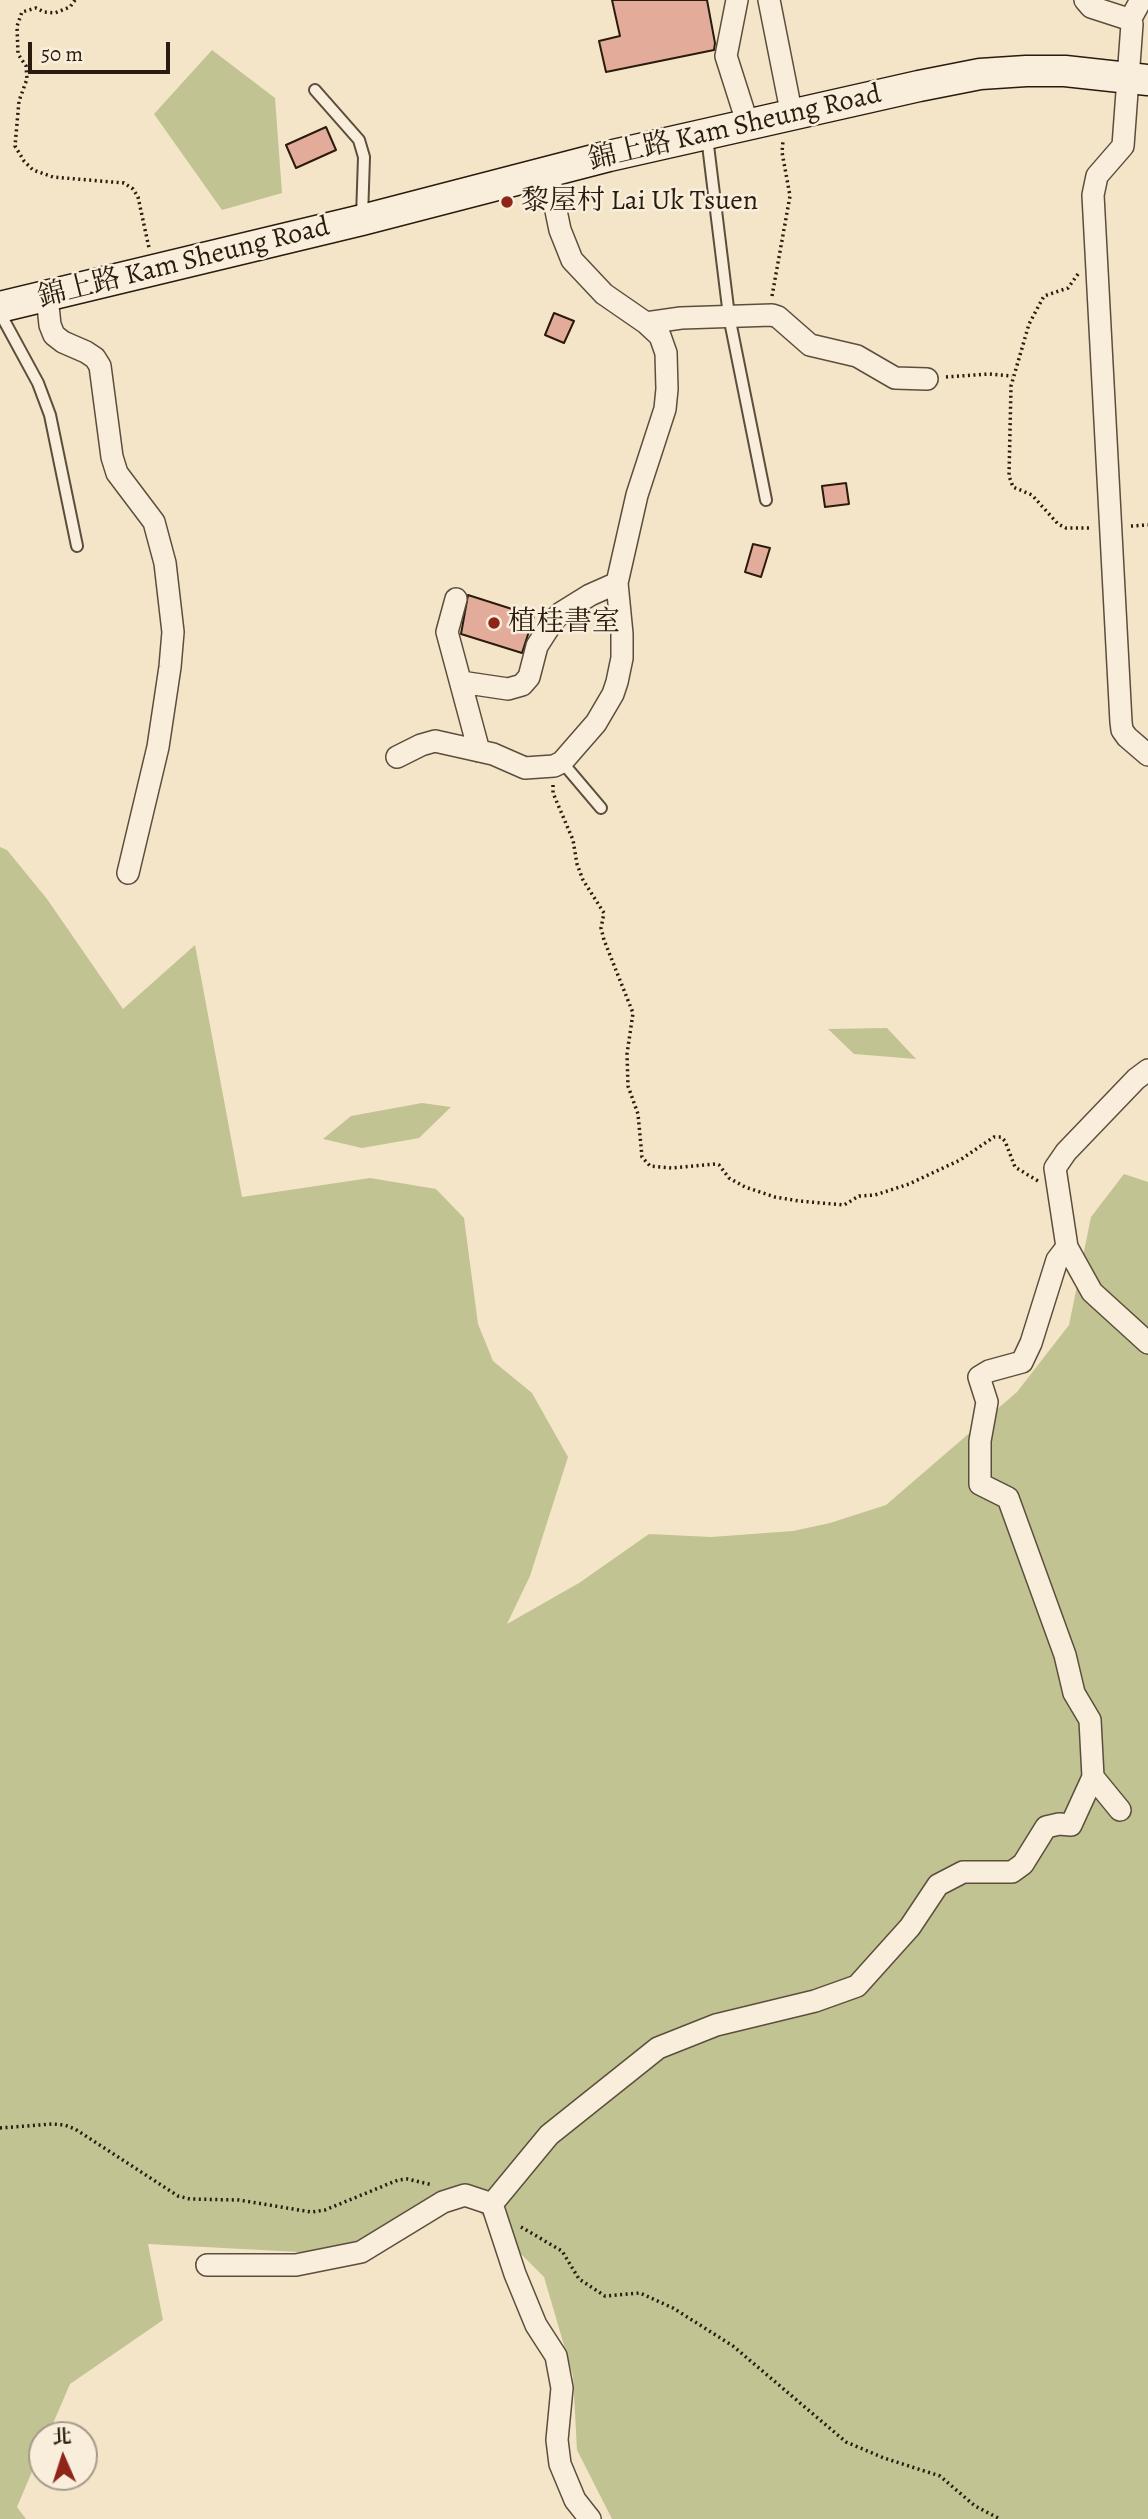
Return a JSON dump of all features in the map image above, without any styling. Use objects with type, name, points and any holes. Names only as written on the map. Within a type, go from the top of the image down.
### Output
[{"type":"main road","name":"錦上路 Kam Sheung Road","points":[[0,307],[707,134],[980,74],[1065,71],[1137,79]]},
{"type":"street","points":[[737,0],[726,56],[748,125]]},
{"type":"street","points":[[769,0],[788,117]]},
{"type":"street","points":[[1085,0],[1091,7],[1130,20]]},
{"type":"street","points":[[1140,0],[1130,20],[1137,79],[1123,146],[1097,176],[1094,185],[1122,730],[1148,755]]},
{"type":"street","points":[[397,757],[435,741],[479,751],[525,768],[545,768],[564,763],[596,723],[617,682],[622,658],[622,634],[617,583],[637,495],[665,409],[668,365],[660,335],[604,294],[572,260],[560,230],[548,172]]},
{"type":"street","points":[[47,296],[50,325],[54,335],[95,358],[100,366],[111,457],[117,473],[154,522],[165,563],[173,632],[170,667],[158,747],[128,873]]},
{"type":"street","points":[[646,323],[729,316],[778,317],[810,345],[857,356],[895,378],[927,379]]},
{"type":"street","points":[[461,682],[508,689],[522,685],[529,677],[537,646],[553,621],[590,595],[617,583]]},
{"type":"street","points":[[456,599],[447,632],[479,751]]},
{"type":"street","points":[[1148,1070],[1136,1079],[1066,1152],[1055,1168],[1067,1247],[1092,1292],[1148,1343]]},
{"type":"street","points":[[492,2204],[549,2135],[658,2048],[716,2025],[815,2001],[857,1986],[910,1927],[938,1885],[963,1872],[1012,1872],[1023,1864],[1046,1827],[1071,1825],[1093,1777],[1090,1720],[1074,1693],[1065,1655],[1008,1498],[980,1484],[980,1441],[987,1402],[979,1377],[989,1371],[1021,1362],[1031,1343],[1057,1260],[1067,1247]]},
{"type":"street","points":[[1093,1777],[1120,1810]]},
{"type":"street","points":[[207,2265],[296,2265],[361,2252],[443,2202],[465,2195],[492,2204]]},
{"type":"street","points":[[492,2204],[520,2287],[536,2325],[555,2356],[562,2388],[557,2441],[560,2464],[575,2500],[590,2519]]},
{"type":"lane","points":[[315,90],[359,141],[364,157],[362,220]]},
{"type":"lane","points":[[707,134],[729,316],[766,500]]},
{"type":"lane","points":[[0,313],[38,383],[50,415],[77,547]]},
{"type":"lane","points":[[564,763],[601,808]]},
{"type":"path","points":[[75,0],[70,7],[55,13],[36,8],[22,12],[17,26],[18,54],[26,66],[27,79],[19,101],[15,146],[33,170],[53,177],[124,183],[133,189],[138,197],[154,270]]},
{"type":"path","points":[[778,317],[772,300],[790,197],[782,152],[788,117]]},
{"type":"path","points":[[1095,242],[1068,288],[1044,296],[1029,324],[1013,376],[1009,476],[1013,487],[1032,495],[1051,518],[1066,527],[1148,525]]},
{"type":"path","points":[[927,379],[989,374],[1013,376]]},
{"type":"path","points":[[564,763],[554,782],[553,793],[568,822],[583,880],[604,913],[601,928],[604,940],[633,1013],[627,1054],[628,1086],[638,1114],[642,1157],[650,1166],[672,1168],[716,1164],[729,1178],[745,1187],[799,1202],[844,1205],[859,1196],[875,1195],[909,1184],[960,1160],[994,1137],[1001,1137],[1015,1167],[1045,1185],[1057,1182]]},
{"type":"path","points":[[0,2127],[52,2124],[75,2129],[178,2196],[190,2199],[239,2200],[311,2212],[324,2210],[398,2180],[407,2179],[465,2195]]},
{"type":"path","points":[[492,2204],[528,2233],[562,2251],[579,2279],[605,2296],[640,2293],[673,2308],[733,2346],[846,2442],[884,2458],[940,2476],[975,2506],[1000,2519]]},
{"type":"green space","points":[[212,50],[275,98],[282,193],[222,210],[154,114]]},
{"type":"green space","points":[[0,847],[7,850],[47,899],[123,1009],[195,945],[242,1197],[370,1178],[436,1189],[464,1218],[478,1324],[493,1361],[532,1393],[568,1457],[530,1576],[507,1624],[579,1583],[649,1534],[711,1537],[793,1531],[830,1523],[886,1505],[1017,1392],[1069,1325],[1091,1217],[1124,1174],[1148,1182],[1148,2519],[612,2519],[577,2450],[573,2376],[544,2277],[469,2202],[336,2254],[148,2244],[163,2320],[70,2384],[54,2421],[28,2421],[28,2481],[17,2507],[26,2519],[0,2519]]},
{"type":"green space","points":[[887,1028],[916,1059],[854,1054],[828,1029]]},
{"type":"green space","points":[[422,1103],[451,1107],[419,1138],[362,1148],[323,1139],[351,1116]]},
{"type":"building","points":[[612,0],[707,0],[714,50],[606,72],[599,41],[620,36]]},
{"type":"building","points":[[326,127],[336,150],[296,168],[286,145]]},
{"type":"building","points":[[554,313],[574,321],[564,343],[545,335]]},
{"type":"building","points":[[846,483],[849,504],[825,507],[822,486]]},
{"type":"building","points":[[753,544],[770,548],[761,577],[745,572]]},
{"type":"building","name":"植桂書室","points":[[468,595],[534,616],[522,653],[461,634]]},
{"type":"place","name":"黎屋村 Lai Uk Tsuen","points":[[507,202]]},
{"type":"place","name":"植桂書室","points":[[494,623]]}]
